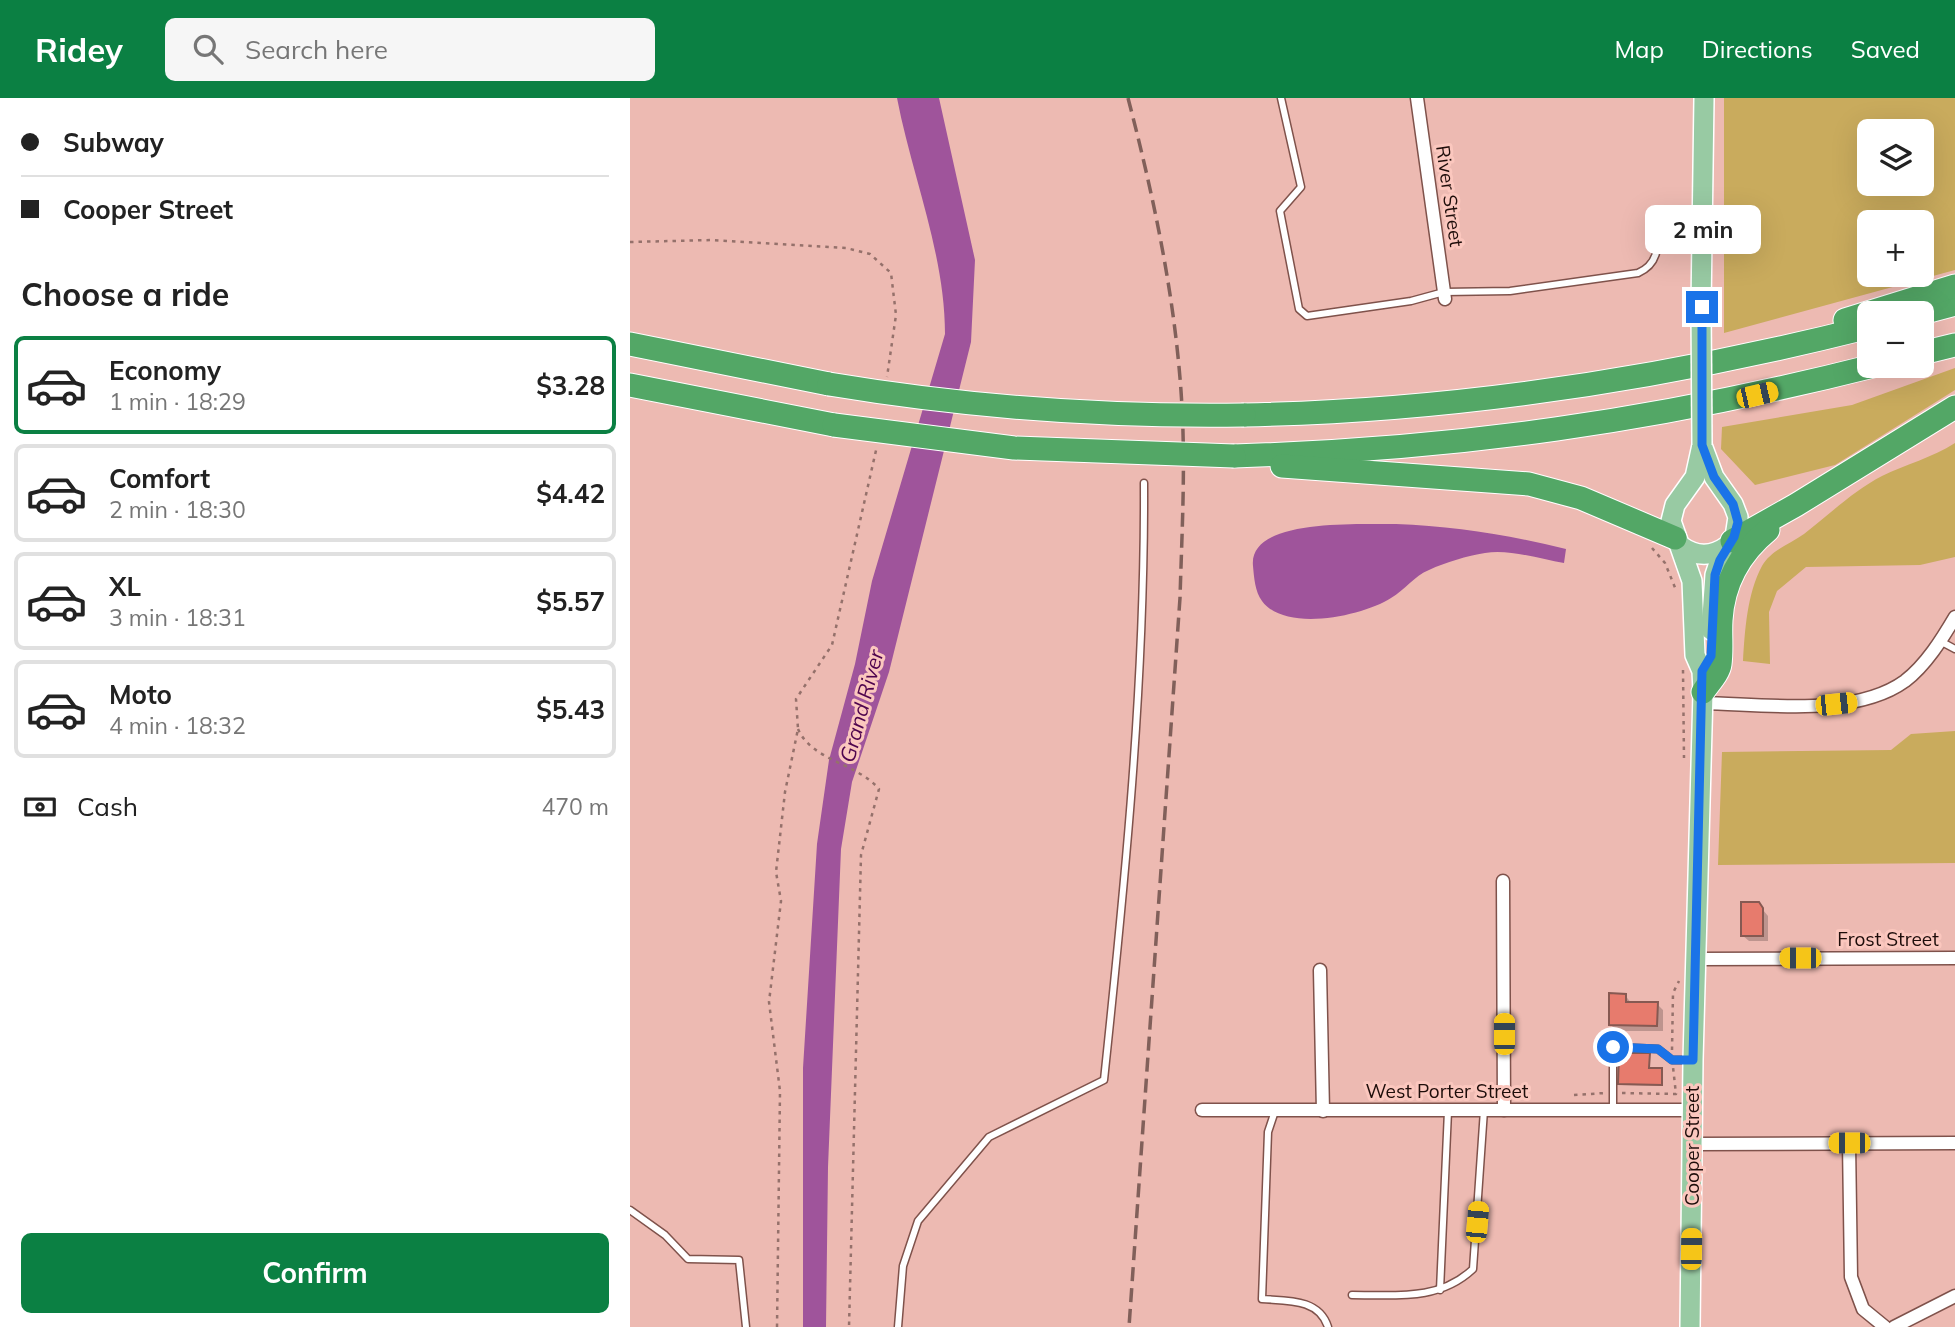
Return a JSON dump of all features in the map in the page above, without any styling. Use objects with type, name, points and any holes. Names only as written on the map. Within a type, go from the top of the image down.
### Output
[{"type":"highway","points":[[1682,370],[1955,286]]},
{"type":"highway","points":[[1934,310],[1955,304]]},
{"type":"highway","points":[[630,345],[829,384],[977,405],[1157,416],[1244,415],[1418,407],[1491,400],[1682,370],[1857,330]]},
{"type":"highway","points":[[1934,350],[1955,345]]},
{"type":"highway","points":[[630,385],[834,425],[1014,448],[1234,456],[1395,448],[1525,435],[1719,403],[1857,370]]},
{"type":"highway","points":[[1729,543],[1955,407]]},
{"type":"highway","points":[[1234,456],[1307,469],[1529,484],[1596,503],[1678,542]]},
{"type":"highway","points":[[1703,689],[1720,667],[1721,621],[1724,595],[1730,578],[1751,546],[1796,505]]},
{"type":"main road","name":"Cooper Street","points":[[1703,689],[1695,655],[1694,596],[1671,516],[1695,477],[1702,445],[1704,98]]},
{"type":"main road","name":"Cooper Street","points":[[1690,1327],[1693,1060],[1703,689],[1711,656],[1713,583],[1738,517],[1714,477],[1702,445]]},
{"type":"main road","points":[[1684,495],[1704,488],[1725,495]]},
{"type":"main road","points":[[1678,542],[1703,555],[1713,554],[1729,543]]},
{"type":"street","name":"River Street","points":[[1417,98],[1445,296]]},
{"type":"street","points":[[1703,689],[1814,705],[1868,698],[1906,680],[1940,641],[1955,617]]},
{"type":"street","points":[[1503,881],[1504,1110]]},
{"type":"street","name":"Frost Street","points":[[1696,959],[1955,958]]},
{"type":"street","points":[[1320,970],[1322,1111]]},
{"type":"street","name":"West Porter Street","points":[[1202,1110],[1692,1110]]},
{"type":"street","points":[[1849,1143],[1851,1277],[1863,1310],[1885,1327]]},
{"type":"street","points":[[1692,1144],[1955,1143]]},
{"type":"street","points":[[1894,1327],[1955,1296]]},
{"type":"lane","points":[[1281,98],[1301,187],[1280,211],[1301,313],[1310,316],[1445,296],[1510,291],[1638,273],[1651,265],[1656,256],[1658,226]]},
{"type":"lane","points":[[898,1327],[903,1266],[918,1221],[989,1137],[1104,1080],[1122,910],[1142,614],[1144,483]]},
{"type":"lane","points":[[1940,641],[1955,649]]},
{"type":"lane","points":[[1613,1110],[1613,1047],[1658,1049],[1672,1060],[1693,1060]]},
{"type":"lane","points":[[1275,1110],[1268,1132],[1262,1299],[1301,1302],[1324,1315],[1328,1327]]},
{"type":"lane","points":[[1352,1295],[1420,1295],[1440,1290],[1462,1279],[1473,1269],[1484,1110]]},
{"type":"lane","points":[[1440,1290],[1448,1111]]},
{"type":"lane","points":[[630,1210],[665,1234],[688,1259],[739,1260],[746,1327]]},
{"type":"path","points":[[1653,531],[1649,544],[1665,563],[1676,592]]},
{"type":"path","points":[[1683,658],[1684,767]]},
{"type":"path","points":[[777,1327],[780,1091],[769,1002],[781,901],[776,872],[785,792],[798,729],[803,741],[869,777],[879,789],[861,855],[849,1327]]},
{"type":"path","points":[[1574,1096],[1613,1093],[1676,1094],[1672,1060],[1673,993],[1679,980]]},
{"type":"shaded area","points":[[1724,98],[1955,98],[1955,270],[1934,276],[1934,210],[1857,210],[1857,287],[1893,287],[1724,333]]},
{"type":"shaded area","points":[[1955,368],[1955,390],[1835,465],[1755,485],[1721,449],[1722,427],[1852,405],[1927,378],[1934,378],[1934,376]]},
{"type":"shaded area","points":[[1955,443],[1955,557],[1920,565],[1806,567],[1777,591],[1769,612],[1770,664],[1743,661],[1753,588],[1766,560],[1871,482]]},
{"type":"shaded area","points":[[1955,731],[1955,863],[1718,865],[1722,752],[1891,750],[1911,734]]},
{"type":"water","name":"Grand River","points":[[897,98],[939,98],[975,260],[971,342],[889,672],[852,782],[841,849],[828,1167],[826,1327],[803,1327],[803,1068],[817,844],[829,760],[855,664],[872,581],[945,334],[940,274]]},
{"type":"water","points":[[1396,524],[1460,529],[1545,544],[1566,549],[1564,563],[1505,552],[1471,556],[1442,564],[1424,573],[1378,605],[1325,618],[1288,617],[1273,611],[1262,601],[1255,584],[1253,566],[1256,550],[1269,539],[1287,531],[1310,527]]},
{"type":"building","points":[[1741,902],[1759,902],[1763,908],[1763,936],[1741,936]]},
{"type":"building","points":[[1609,993],[1626,994],[1626,1002],[1658,1002],[1657,1026],[1609,1025]]},
{"type":"building","points":[[1619,1053],[1650,1053],[1649,1068],[1662,1068],[1662,1085],[1618,1084]]},
{"type":"railway","points":[[1128,98],[1146,170],[1168,280],[1181,391],[1183,469],[1180,598],[1129,1327]]},
{"type":"route","points":[[1613,1047],[1658,1049],[1672,1060],[1693,1060],[1702,671],[1711,656],[1712,589],[1715,575],[1738,527],[1737,513],[1717,483],[1702,445],[1702,307]]}]
